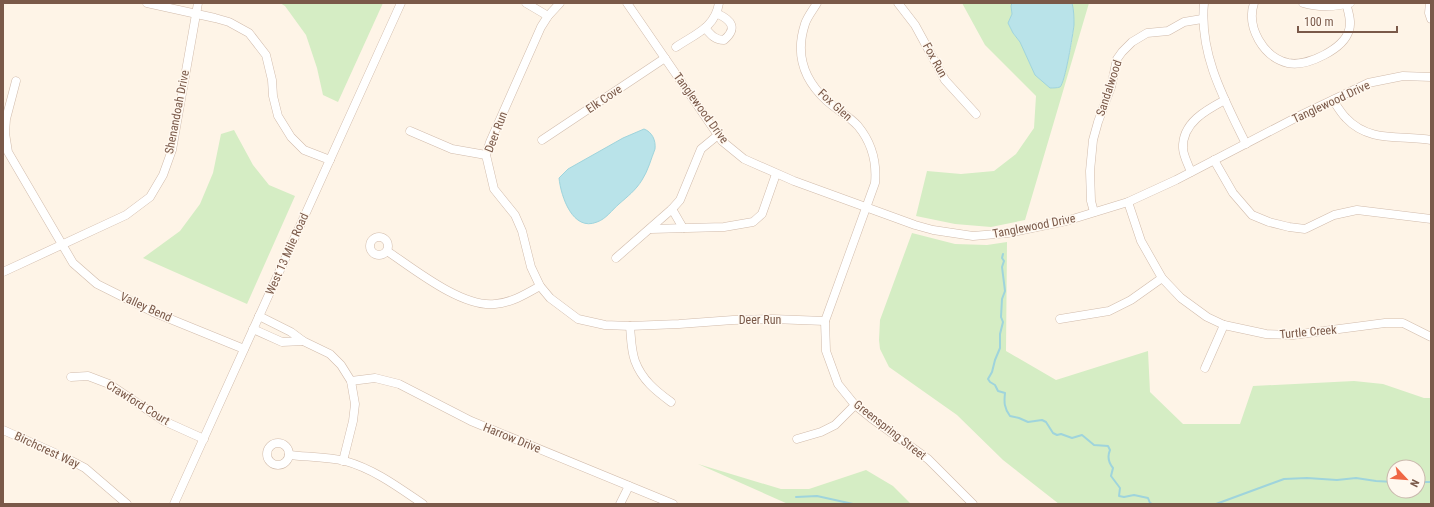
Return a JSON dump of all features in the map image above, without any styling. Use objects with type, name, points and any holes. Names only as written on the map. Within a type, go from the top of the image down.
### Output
[{"type":"street","points":[[147,3],[229,22],[249,33],[266,55],[278,116],[291,137],[304,150],[330,160]]},
{"type":"street","name":"Shenandoah Drive","points":[[3,272],[126,215],[150,197],[163,175],[172,150],[198,3]]},
{"type":"street","name":"West 13 Mile Road","points":[[174,504],[401,3]]},
{"type":"street","points":[[526,3],[548,16]]},
{"type":"street","name":"Deer Run","points":[[560,3],[548,16],[541,27],[490,142],[486,155],[494,189],[515,215],[522,231],[531,267],[540,286],[550,298],[578,319],[605,325],[630,326],[772,319],[825,321]]},
{"type":"street","name":"Tanglewood Drive","points":[[627,3],[722,141],[744,159],[776,174],[915,225],[933,230],[973,236],[1008,233],[1066,220],[1128,202],[1191,172],[1332,100],[1368,84],[1404,76],[1431,77]]},
{"type":"street","points":[[676,47],[711,23],[718,14],[720,3]]},
{"type":"street","name":"Fox Glen","points":[[816,3],[805,23],[800,53],[807,78],[827,101],[858,126],[871,148],[876,168],[875,183],[866,207]]},
{"type":"street","name":"Fox Run","points":[[898,3],[915,25],[945,80],[976,114]]},
{"type":"street","points":[[1204,3],[1202,19],[1213,73],[1246,144]]},
{"type":"street","points":[[1254,3],[1252,23],[1259,41],[1266,51],[1288,63],[1298,63],[1318,58],[1342,44],[1349,31],[1350,24],[1348,3],[1325,7],[1311,6],[1303,3]]},
{"type":"street","points":[[1430,3],[1429,13],[1431,19]]},
{"type":"street","points":[[705,28],[711,36],[718,40],[724,40],[728,37],[732,26],[730,21],[718,14]]},
{"type":"street","name":"Sandalwood","points":[[1094,212],[1091,201],[1090,171],[1093,140],[1111,87],[1117,59],[1132,42],[1147,33],[1168,31],[1184,22],[1202,19]]},
{"type":"street","name":"Elk Cove","points":[[542,140],[665,58]]},
{"type":"street","name":"Valley Bend","points":[[16,81],[6,119],[5,133],[8,152],[73,263],[97,284],[153,312],[244,349]]},
{"type":"street","points":[[1191,172],[1183,149],[1185,133],[1193,122],[1205,111],[1225,100]]},
{"type":"street","points":[[1332,100],[1345,118],[1355,126],[1368,133],[1387,138],[1418,138],[1431,140]]},
{"type":"street","points":[[410,131],[452,149],[486,155]]},
{"type":"street","points":[[616,258],[651,229],[680,200],[701,149],[718,135]]},
{"type":"street","points":[[1214,160],[1233,193],[1252,215],[1269,222],[1305,229],[1334,215],[1357,210],[1431,219]]},
{"type":"street","points":[[651,229],[724,227],[753,222],[762,214],[776,174]]},
{"type":"street","name":"Turtle Creek","points":[[1128,202],[1141,241],[1162,278],[1181,298],[1207,317],[1224,325],[1266,334],[1293,335],[1385,323],[1403,323],[1431,337]]},
{"type":"street","name":"Greenspring Street","points":[[866,207],[825,321],[826,351],[838,384],[855,405],[928,459],[973,504]]},
{"type":"street","points":[[672,209],[683,228]]},
{"type":"street","points":[[387,251],[430,280],[466,300],[495,304],[518,298],[540,286]]},
{"type":"street","points":[[1060,319],[1109,311],[1132,300],[1162,278]]},
{"type":"street","points":[[259,316],[291,332],[303,341],[330,354],[341,365],[351,381],[354,404],[353,420],[343,461]]},
{"type":"street","points":[[1205,368],[1224,325]]},
{"type":"street","points":[[630,326],[634,360],[643,376],[653,389],[672,402]]},
{"type":"street","points":[[253,329],[282,342],[303,341]]},
{"type":"street","name":"Crawford Court","points":[[71,377],[88,376],[109,384],[164,421],[204,439]]},
{"type":"street","name":"Harrow Drive","points":[[351,381],[375,378],[399,384],[471,421],[673,504]]},
{"type":"street","points":[[797,438],[821,432],[835,424],[855,405]]},
{"type":"street","name":"Birchcrest Way","points":[[3,430],[85,468],[127,504]]},
{"type":"street","points":[[289,455],[343,461],[363,467],[386,479],[423,504]]},
{"type":"street","points":[[620,504],[630,486]]},
{"type":"green space","points":[[280,3],[383,3],[338,102],[323,95],[317,68],[306,35],[285,6]]},
{"type":"green space","points":[[962,3],[1012,3],[1012,14],[1008,23],[1020,42],[1035,75],[1049,87],[1064,78],[1073,31],[1074,12],[1072,3],[1089,3],[1025,220],[991,227],[955,224],[916,216],[927,171],[961,174],[994,171],[1016,154],[1034,128],[1036,96],[985,45]]},
{"type":"green space","points":[[234,130],[253,165],[269,185],[295,196],[247,304],[143,258],[180,231],[200,204],[213,173],[221,134]]},
{"type":"green space","points":[[912,233],[955,244],[987,245],[1007,242],[1006,351],[1056,380],[1148,351],[1150,392],[1183,424],[1240,424],[1253,386],[1354,381],[1383,384],[1424,398],[1431,398],[1431,504],[1059,504],[1003,460],[957,415],[889,367],[880,349],[880,320]]},
{"type":"green space","points":[[698,464],[781,489],[809,489],[866,470],[893,486],[911,504],[788,504]]},
{"type":"water","points":[[1012,3],[1072,3],[1074,25],[1066,68],[1060,87],[1050,88],[1035,75],[1020,42],[1008,23],[1012,14]]},
{"type":"water","points":[[644,129],[653,137],[655,149],[642,180],[631,193],[603,219],[589,224],[581,222],[570,211],[566,203],[562,194],[559,178],[568,169],[623,138]]},
{"type":"waterway","points":[[1003,254],[1002,258],[1004,261],[1002,267],[1005,291],[1002,299],[1001,317],[1003,322],[1000,334],[1000,348],[992,372],[988,379],[995,385],[998,391],[1005,393],[1005,405],[1008,413],[1010,416],[1028,422],[1042,420],[1046,422],[1053,433],[1057,435],[1061,434],[1072,438],[1082,435],[1094,445],[1108,446],[1110,450],[1108,459],[1113,468],[1111,476],[1120,488],[1119,496],[1124,497],[1134,495],[1148,498],[1152,504]]},
{"type":"waterway","points":[[1216,504],[1284,479],[1307,478],[1337,480],[1356,478],[1386,482]]},
{"type":"waterway","points":[[1426,482],[1431,482]]},
{"type":"waterway","points":[[796,497],[817,496],[853,504]]}]
